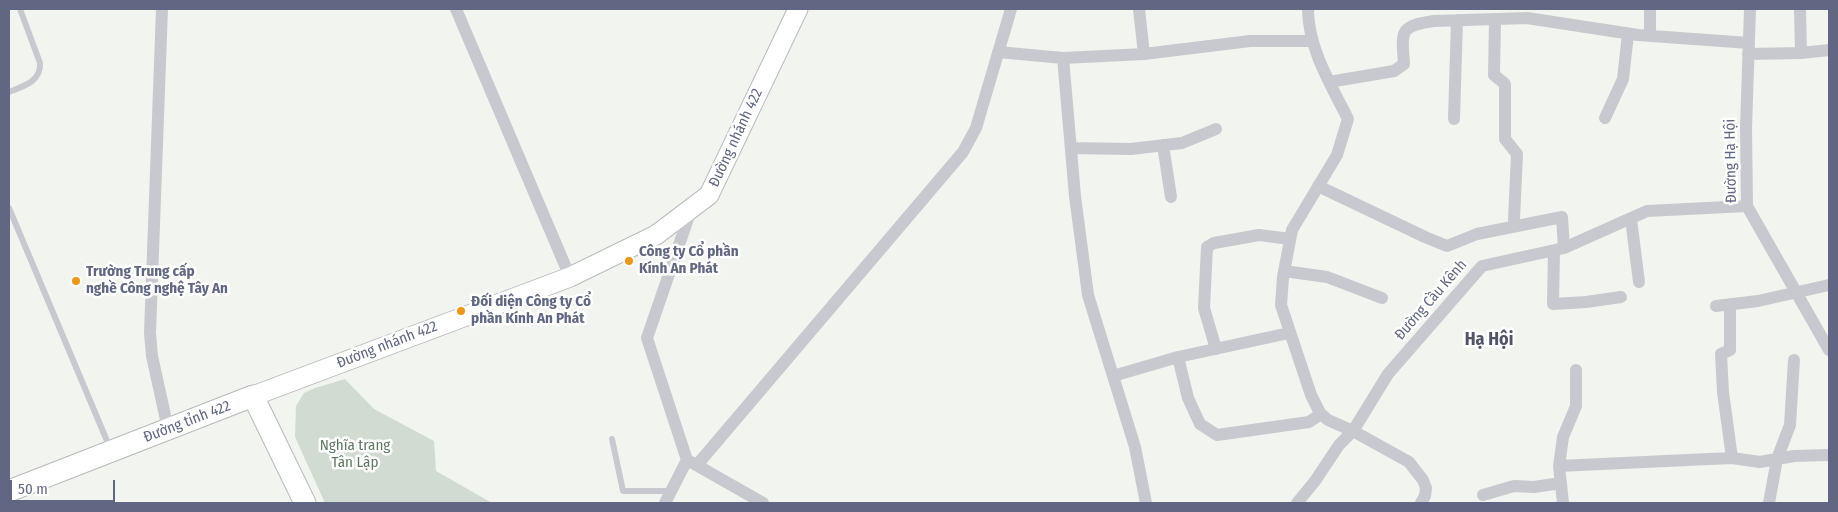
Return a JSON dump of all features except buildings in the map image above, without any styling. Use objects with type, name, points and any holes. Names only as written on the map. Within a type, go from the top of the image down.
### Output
[{"type":"main road","name":"Đường tỉnh 422","points":[[9,491],[253,396]]},
{"type":"main road","points":[[253,396],[305,503]]},
{"type":"street","points":[[162,9],[150,333],[152,356],[168,429]]},
{"type":"street","points":[[456,9],[570,277]]},
{"type":"street","name":"Đường nhánh 422","points":[[253,396],[570,277],[656,235],[709,195],[798,9]]},
{"type":"street","points":[[665,503],[671,491],[692,462],[963,152],[976,128],[1011,9]]},
{"type":"street","points":[[1139,9],[1144,54]]},
{"type":"street","points":[[1308,9],[1312,41],[1329,82],[1348,120],[1337,155],[1292,230],[1284,271],[1281,305],[1311,396],[1321,414],[1328,420],[1353,431],[1409,462],[1423,480],[1426,488],[1425,496],[1421,503]]},
{"type":"street","points":[[1650,9],[1650,36]]},
{"type":"street","name":"Đường Hạ Hội","points":[[1750,9],[1747,206],[1829,350]]},
{"type":"street","points":[[1800,9],[1801,53]]},
{"type":"street","points":[[1329,82],[1394,71],[1404,64],[1401,38],[1406,30],[1434,15],[1457,20],[1527,18],[1547,15],[1628,34],[1801,53],[1829,50]]},
{"type":"street","points":[[1495,19],[1494,75],[1505,84],[1505,139],[1517,154],[1514,219]]},
{"type":"street","points":[[1454,119],[1457,20]]},
{"type":"street","points":[[1605,118],[1623,79],[1628,34]]},
{"type":"street","points":[[998,52],[1063,58],[1144,54],[1250,41],[1312,41]]},
{"type":"street","points":[[1063,58],[1088,296],[1135,447],[1146,503]]},
{"type":"street","points":[[1071,148],[1131,149],[1182,143],[1216,129]]},
{"type":"street","points":[[1163,145],[1171,196]]},
{"type":"street","points":[[1318,186],[1447,246],[1477,234],[1562,217],[1553,304],[1620,297]]},
{"type":"street","name":"Đường Cầu Kênh","points":[[1297,503],[1340,445],[1353,431],[1388,374],[1482,266],[1559,249],[1647,212],[1747,206]]},
{"type":"street","points":[[691,208],[647,338],[692,462],[763,503]]},
{"type":"street","points":[[1631,219],[1639,282]]},
{"type":"street","points":[[1216,349],[1204,308],[1208,247],[1214,243],[1259,236],[1290,239]]},
{"type":"street","points":[[1284,271],[1328,277],[1382,298]]},
{"type":"street","points":[[1716,306],[1758,301],[1829,285]]},
{"type":"street","points":[[1730,304],[1730,350],[1720,354],[1732,458]]},
{"type":"street","points":[[1113,376],[1178,358],[1289,333]]},
{"type":"street","points":[[1178,358],[1188,398],[1200,424],[1217,435],[1309,422],[1321,414]]},
{"type":"street","points":[[1769,503],[1777,459],[1790,424],[1794,360]]},
{"type":"street","points":[[1563,503],[1559,466],[1563,437],[1576,406],[1576,370]]},
{"type":"street","points":[[1559,466],[1732,458],[1760,462],[1794,456],[1829,455]]},
{"type":"street","points":[[1483,494],[1514,486],[1534,487],[1561,483]]},
{"type":"lane","points":[[9,92],[33,81],[40,70],[40,63],[20,9]]},
{"type":"lane","points":[[9,208],[111,451]]},
{"type":"lane","points":[[612,439],[623,491],[671,491]]},
{"type":"green space","name":"Nghĩa trang Tân Lập","points":[[345,379],[374,409],[434,441],[436,471],[492,503],[325,503],[295,437],[296,406],[304,393]]},
{"type":"place","name":"Công ty Cổ phần Kính An Phát","points":[[629,261]]},
{"type":"place","name":"Trường Trung cấp nghề Công nghệ Tây An","points":[[76,281]]},
{"type":"place","name":"Đối diện Công ty Cổ phần Kính An Phát","points":[[461,311]]},
{"type":"district","name":"Hạ Hội","points":[[1489,340]]}]
